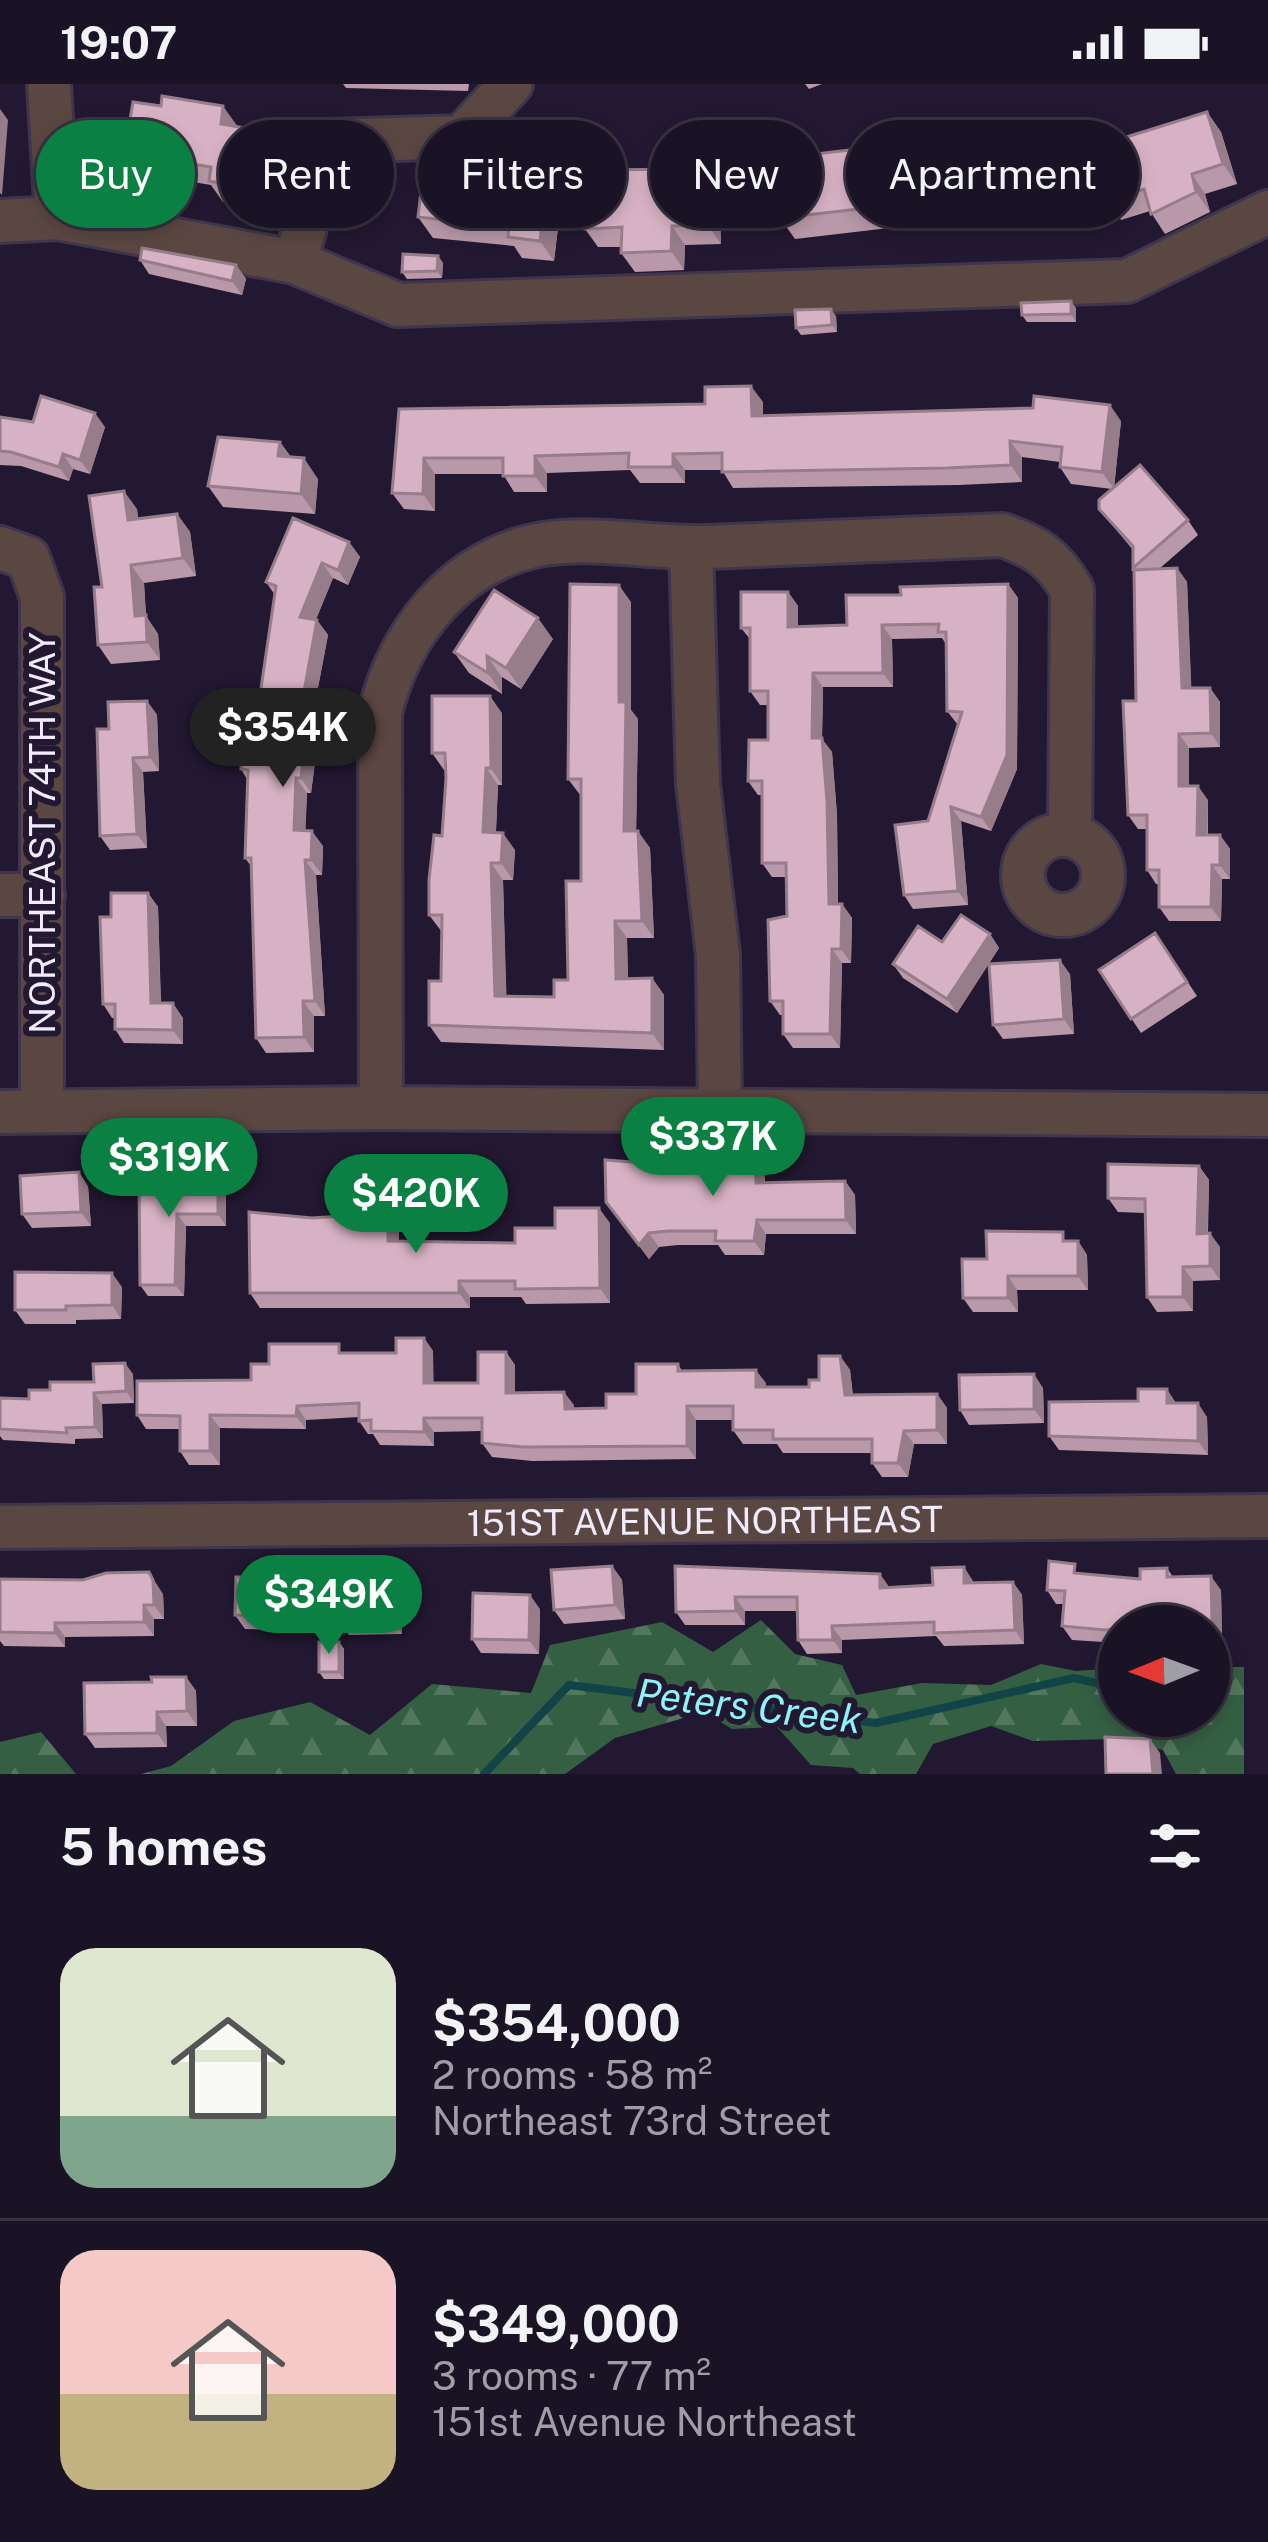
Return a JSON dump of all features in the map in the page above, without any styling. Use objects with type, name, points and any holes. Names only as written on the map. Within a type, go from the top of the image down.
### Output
[{"type":"street","points":[[49,84],[51,120]]},
{"type":"street","points":[[295,262],[330,141],[462,136],[511,84]]},
{"type":"street","points":[[111,228],[295,262],[398,305],[1127,281],[1268,212]]},
{"type":"street","points":[[0,220],[36,219]]},
{"type":"street","points":[[381,1108],[380,713],[389,675],[435,603],[468,575],[532,547],[692,548],[1002,535],[1033,545],[1058,566],[1072,590],[1070,836]]},
{"type":"street","points":[[692,548],[698,784],[718,955],[720,1110]]},
{"type":"street","name":"NORTHEAST 74TH WAY","points":[[14,553],[43,597],[42,1111]]},
{"type":"street","points":[[0,895],[43,895]]},
{"type":"street","points":[[0,1112],[381,1108],[1268,1115]]},
{"type":"street","name":"151ST AVENUE NORTHEAST","points":[[0,1527],[1268,1516]]},
{"type":"green space","points":[[761,1620],[795,1654],[842,1665],[856,1695],[922,1683],[991,1685],[1041,1664],[1076,1671],[1098,1669],[1098,1737],[1230,1737],[1230,1667],[1244,1667],[1244,1774],[1176,1774],[1163,1750],[1112,1739],[1033,1741],[991,1726],[933,1744],[916,1774],[860,1774],[853,1768],[811,1765],[777,1727],[732,1729],[704,1712],[615,1738],[565,1774],[141,1774],[171,1766],[234,1721],[310,1702],[370,1735],[432,1684],[531,1693],[550,1645],[662,1622],[713,1652]]},
{"type":"green space","points":[[41,1732],[76,1774],[0,1774],[0,1742]]},
{"type":"building","points":[[162,96],[223,106],[219,183],[209,181],[211,167],[195,164],[195,120],[130,120],[133,102],[161,106]]},
{"type":"building","points":[[1207,112],[1223,164],[1192,174],[1196,192],[1151,214],[1144,189],[1139,190],[1139,133]]},
{"type":"building","points":[[846,150],[846,210],[822,213],[822,153]]},
{"type":"building","points":[[650,169],[650,228],[672,228],[671,251],[621,253],[626,170]]},
{"type":"building","points":[[509,228],[541,228],[540,241],[508,237]]},
{"type":"building","points":[[142,248],[236,265],[232,281],[140,260]]},
{"type":"building","points":[[403,254],[438,256],[437,271],[402,272]]},
{"type":"building","points":[[1071,301],[1071,314],[1022,315],[1021,303]]},
{"type":"building","points":[[831,309],[832,325],[796,328],[795,310]]},
{"type":"building","points":[[751,386],[752,416],[1033,408],[1034,396],[1110,405],[1102,472],[1060,467],[1062,447],[1010,441],[1011,465],[947,468],[722,472],[722,453],[673,454],[673,467],[628,467],[629,453],[535,456],[535,476],[503,476],[503,458],[424,458],[423,494],[392,493],[399,409],[705,404],[705,387]]},
{"type":"building","points":[[41,396],[95,413],[80,460],[63,454],[59,467],[0,451],[0,417],[33,422]]},
{"type":"building","points":[[218,437],[280,442],[278,456],[304,458],[301,494],[208,486]]},
{"type":"building","points":[[1140,465],[1188,520],[1133,568],[1133,546],[1099,509],[1099,500]]},
{"type":"building","points":[[124,491],[128,520],[177,514],[183,558],[131,565],[135,616],[146,615],[147,642],[98,645],[94,587],[102,587],[89,496]]},
{"type":"building","points":[[293,518],[349,542],[338,570],[322,563],[300,617],[317,620],[301,708],[309,709],[301,778],[296,778],[294,830],[312,831],[311,860],[305,860],[315,1001],[303,1001],[304,1037],[256,1038],[251,858],[245,858],[248,770],[241,769],[247,701],[259,702],[276,586],[266,582]]},
{"type":"building","points":[[1177,568],[1182,688],[1210,688],[1211,733],[1179,734],[1179,786],[1198,786],[1197,835],[1220,835],[1220,865],[1212,865],[1211,907],[1159,907],[1159,870],[1147,870],[1147,815],[1128,815],[1123,701],[1136,701],[1134,570]]},
{"type":"building","points":[[570,584],[619,585],[619,702],[626,702],[624,831],[638,831],[642,921],[615,921],[616,979],[652,978],[652,1033],[429,1025],[429,981],[441,981],[442,915],[429,915],[429,880],[434,835],[442,836],[446,778],[445,753],[432,753],[432,696],[490,696],[491,768],[486,768],[483,832],[503,833],[501,863],[491,863],[495,996],[554,997],[554,980],[568,980],[566,881],[581,881],[581,779],[568,779]]},
{"type":"building","points":[[1008,584],[1007,755],[981,817],[951,807],[958,891],[904,895],[895,825],[928,821],[962,712],[947,711],[946,632],[938,632],[939,624],[882,625],[883,673],[813,673],[812,738],[822,738],[829,904],[842,904],[841,949],[832,949],[830,1034],[783,1034],[783,1001],[770,1001],[768,920],[787,916],[786,863],[762,863],[762,781],[748,781],[749,740],[768,740],[768,691],[750,691],[750,628],[741,628],[741,592],[788,592],[788,627],[847,625],[846,595],[901,595],[900,587]]},
{"type":"building","points":[[494,590],[538,618],[506,668],[487,656],[488,673],[454,652]]},
{"type":"building","points":[[147,701],[150,757],[133,758],[137,834],[100,836],[97,729],[109,729],[108,702]]},
{"type":"building","points":[[111,893],[148,893],[151,1003],[173,1003],[173,1030],[115,1029],[115,1004],[103,1004],[100,917],[111,917]]},
{"type":"building","points":[[961,915],[990,934],[947,999],[893,964],[918,926],[942,942]]},
{"type":"building","points":[[1155,933],[1187,982],[1131,1019],[1099,970]]},
{"type":"building","points":[[1060,960],[1064,1019],[993,1025],[989,964]]},
{"type":"building","points":[[755,1157],[756,1183],[845,1181],[846,1220],[757,1220],[754,1241],[715,1241],[716,1231],[649,1233],[639,1245],[606,1202],[605,1160],[694,1167],[713,1164],[713,1158]]},
{"type":"building","points":[[1108,1164],[1199,1166],[1197,1234],[1210,1233],[1210,1266],[1183,1267],[1183,1297],[1147,1297],[1145,1199],[1108,1198]]},
{"type":"building","points":[[79,1172],[81,1212],[22,1214],[20,1176]]},
{"type":"building","points":[[218,1175],[218,1214],[177,1214],[175,1285],[140,1285],[139,1178]]},
{"type":"building","points":[[555,1208],[599,1208],[600,1288],[515,1289],[515,1281],[459,1281],[459,1293],[250,1293],[249,1212],[312,1218],[388,1213],[388,1241],[515,1243],[515,1228],[555,1228]]},
{"type":"building","points":[[986,1231],[1063,1232],[1063,1241],[1078,1241],[1078,1276],[1008,1276],[1008,1298],[963,1298],[962,1259],[987,1259]]},
{"type":"building","points":[[15,1272],[112,1273],[112,1305],[15,1310]]},
{"type":"building","points":[[396,1338],[424,1338],[424,1383],[478,1383],[478,1352],[506,1352],[506,1393],[564,1392],[565,1409],[606,1408],[606,1394],[636,1394],[636,1364],[678,1364],[678,1371],[756,1370],[756,1387],[809,1387],[809,1380],[819,1380],[819,1356],[840,1356],[845,1395],[937,1394],[937,1430],[904,1431],[898,1463],[872,1463],[872,1439],[773,1439],[773,1430],[733,1430],[733,1406],[687,1406],[687,1446],[523,1447],[482,1443],[482,1418],[424,1418],[424,1432],[371,1431],[371,1420],[359,1421],[359,1403],[297,1406],[296,1416],[210,1415],[210,1451],[180,1451],[180,1416],[137,1415],[137,1381],[251,1380],[251,1364],[269,1364],[269,1344],[339,1344],[339,1353],[396,1353]]},
{"type":"building","points":[[125,1363],[126,1391],[94,1393],[95,1427],[66,1428],[67,1433],[0,1429],[0,1398],[29,1399],[29,1390],[50,1390],[50,1382],[94,1382],[93,1364]]},
{"type":"building","points":[[1034,1374],[1034,1409],[960,1410],[959,1375]]},
{"type":"building","points":[[1138,1389],[1167,1389],[1167,1403],[1198,1403],[1198,1441],[1049,1436],[1049,1402],[1138,1401]]},
{"type":"building","points":[[1049,1561],[1075,1564],[1074,1573],[1140,1579],[1140,1569],[1167,1568],[1167,1577],[1211,1576],[1212,1605],[1098,1605],[1098,1629],[1062,1626],[1065,1591],[1047,1590]]},
{"type":"building","points":[[612,1566],[615,1605],[554,1610],[551,1570]]},
{"type":"building","points":[[675,1566],[880,1574],[880,1588],[933,1585],[932,1568],[964,1567],[964,1583],[1013,1582],[1015,1630],[934,1633],[934,1622],[832,1626],[833,1640],[798,1640],[797,1597],[735,1597],[736,1611],[676,1612]]},
{"type":"building","points":[[149,1572],[154,1605],[144,1605],[144,1622],[55,1623],[55,1633],[0,1632],[0,1579],[83,1580],[106,1573]]},
{"type":"building","points":[[236,1577],[291,1578],[290,1616],[235,1615]]},
{"type":"building","points":[[391,1582],[392,1620],[339,1621],[338,1585]]},
{"type":"building","points":[[473,1593],[530,1595],[529,1640],[472,1639]]},
{"type":"building","points":[[319,1642],[339,1642],[339,1672],[319,1672]]},
{"type":"building","points":[[151,1677],[186,1677],[187,1711],[157,1712],[157,1733],[85,1734],[84,1683],[152,1682]]},
{"type":"building","points":[[1105,1737],[1150,1739],[1153,1774],[1106,1774]]},
{"type":"waterway","name":"Peters Creek","points":[[484,1774],[569,1685],[876,1723],[1074,1678],[1098,1683]]}]
